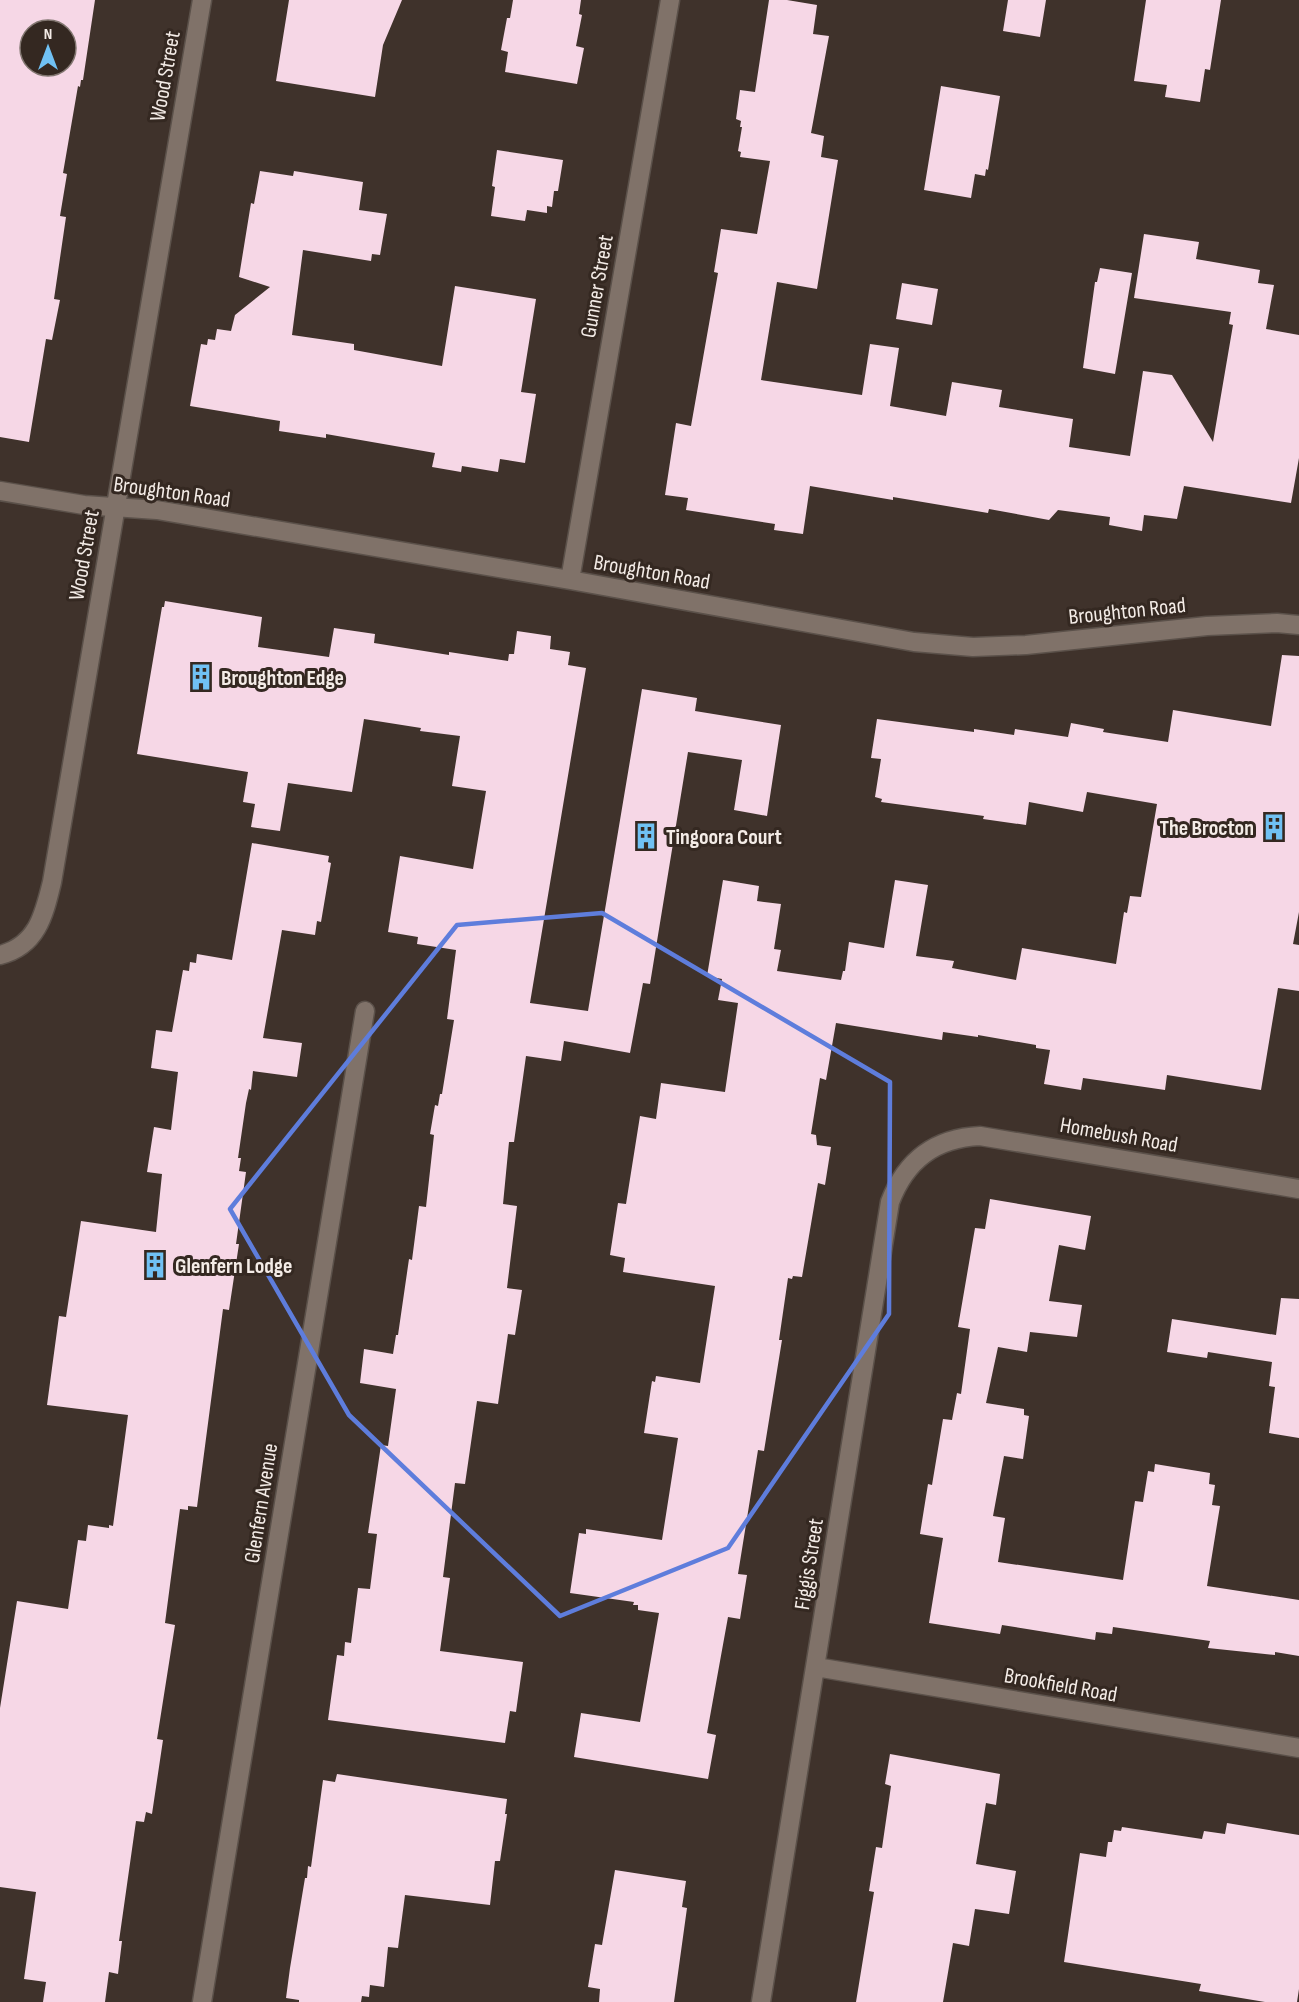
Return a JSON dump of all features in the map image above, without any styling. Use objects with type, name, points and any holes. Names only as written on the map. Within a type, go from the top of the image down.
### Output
[{"type":"street","name":"Wood Street","points":[[0,955],[12,952],[26,943],[40,921],[48,902],[202,0]]},
{"type":"street","name":"Gunner Street","points":[[570,580],[670,0]]},
{"type":"street","name":"Broughton Road","points":[[0,491],[84,505],[145,508],[570,580],[914,642],[973,647],[1026,645],[1207,626],[1277,623],[1299,625]]},
{"type":"street","name":"Glenfern Avenue","points":[[202,2002],[365,1011]]},
{"type":"street","name":"Homebush Road","points":[[932,1149],[943,1142],[965,1137],[989,1137],[1299,1189]]},
{"type":"street","name":"Figgis Street","points":[[761,2002],[890,1202],[911,1166],[922,1154],[932,1149]]},
{"type":"street","name":"Brookfield Road","points":[[816,1667],[1299,1748]]},
{"type":"highlighted area","points":[[602,913],[890,1082],[889,1314],[728,1548],[560,1616],[349,1415],[230,1209],[457,925]]},
{"type":"building","points":[[0,0],[95,0],[83,80],[81,80],[80,87],[78,86],[63,173],[67,174],[60,216],[66,217],[54,299],[60,300],[52,340],[46,339],[29,442],[0,437]]},
{"type":"building","points":[[289,0],[402,0],[383,45],[375,97],[276,81]]},
{"type":"building","points":[[513,0],[581,0],[579,14],[582,15],[576,46],[584,48],[577,84],[505,72],[508,52],[501,50]]},
{"type":"building","points":[[769,0],[787,0],[817,5],[813,34],[829,36],[811,133],[824,136],[821,157],[838,160],[817,289],[777,282],[761,380],[862,395],[870,344],[899,348],[890,406],[946,416],[952,382],[1002,390],[999,407],[1073,419],[1069,447],[1130,456],[1143,371],[1172,375],[1213,442],[1233,325],[1229,324],[1231,312],[1134,298],[1144,234],[1199,242],[1196,259],[1260,270],[1258,283],[1274,285],[1266,329],[1299,335],[1299,458],[1291,503],[1184,486],[1177,519],[1144,515],[1142,531],[1109,525],[1110,517],[1058,510],[1049,520],[989,509],[988,513],[810,486],[803,534],[774,530],[775,524],[686,510],[688,498],[665,495],[676,423],[691,426],[718,273],[714,272],[721,229],[757,234],[770,161],[740,157],[741,152],[738,151],[742,127],[740,127],[741,121],[736,119],[740,90],[755,92]]},
{"type":"building","points":[[1008,0],[1046,0],[1040,37],[1003,31]]},
{"type":"building","points":[[1146,0],[1221,0],[1210,70],[1205,69],[1200,102],[1165,97],[1167,85],[1134,81]]},
{"type":"building","points":[[941,86],[1000,96],[988,170],[986,169],[985,176],[975,174],[971,198],[924,190]]},
{"type":"building","points":[[497,150],[563,160],[558,191],[554,191],[552,207],[547,206],[547,213],[527,210],[525,221],[491,216]]},
{"type":"building","points":[[260,171],[293,176],[294,171],[363,182],[359,210],[387,214],[380,255],[372,254],[371,261],[303,250],[292,335],[354,344],[354,350],[442,366],[455,286],[536,299],[521,392],[536,394],[525,463],[500,459],[498,472],[462,466],[461,472],[432,467],[435,453],[326,434],[326,438],[279,431],[280,421],[190,406],[201,344],[207,345],[208,339],[215,340],[217,329],[231,331],[235,315],[270,287],[239,277],[251,203],[254,204]]},
{"type":"building","points":[[1100,268],[1132,273],[1115,374],[1083,368],[1095,282],[1097,282]]},
{"type":"building","points":[[902,283],[938,289],[932,325],[896,319]]},
{"type":"building","points":[[165,601],[262,617],[258,647],[329,657],[334,628],[375,634],[374,643],[449,655],[449,652],[508,661],[509,654],[514,654],[517,631],[551,636],[550,649],[570,652],[568,665],[586,668],[530,1003],[588,1011],[642,689],[697,698],[695,711],[781,725],[767,816],[734,810],[742,760],[688,752],[650,984],[643,983],[630,1053],[564,1041],[561,1061],[526,1056],[514,1142],[509,1142],[503,1204],[517,1206],[507,1288],[522,1290],[515,1335],[508,1334],[498,1404],[477,1401],[465,1484],[455,1483],[443,1577],[450,1578],[440,1651],[523,1662],[516,1712],[510,1711],[505,1743],[328,1720],[337,1655],[344,1656],[345,1642],[351,1643],[358,1588],[370,1589],[377,1534],[368,1533],[381,1445],[388,1446],[396,1389],[360,1383],[364,1349],[393,1354],[409,1259],[412,1260],[419,1206],[426,1207],[434,1135],[430,1134],[435,1105],[438,1106],[440,1094],[442,1094],[454,1020],[447,1019],[456,950],[417,944],[418,937],[388,932],[400,856],[473,869],[486,791],[452,786],[460,736],[420,731],[421,728],[364,719],[352,792],[288,783],[280,831],[251,827],[255,804],[243,802],[248,772],[137,754],[162,607]]},
{"type":"building","points":[[1282,655],[1299,656],[1299,912],[1293,944],[1299,945],[1299,991],[1278,988],[1261,1090],[1167,1075],[1165,1090],[1083,1078],[1081,1090],[1044,1084],[1050,1050],[1036,1048],[1036,1045],[978,1035],[978,1037],[943,1032],[942,1040],[836,1023],[826,1080],[820,1078],[811,1134],[816,1135],[817,1145],[831,1147],[825,1185],[818,1183],[802,1277],[788,1278],[779,1340],[782,1340],[764,1451],[758,1450],[738,1574],[747,1575],[740,1619],[728,1617],[707,1733],[716,1735],[708,1779],[574,1757],[581,1713],[640,1722],[659,1613],[638,1610],[638,1605],[633,1605],[634,1602],[570,1593],[579,1533],[586,1534],[586,1529],[662,1540],[678,1438],[644,1433],[652,1381],[655,1382],[656,1376],[700,1383],[715,1286],[623,1272],[625,1258],[610,1255],[618,1203],[626,1204],[640,1116],[656,1119],[661,1083],[725,1092],[738,1003],[718,1000],[722,979],[707,976],[723,880],[759,886],[757,901],[781,904],[774,949],[781,950],[777,971],[841,980],[843,971],[845,971],[849,942],[884,948],[895,880],[928,885],[916,956],[954,961],[952,968],[1016,980],[1022,948],[1116,964],[1124,912],[1127,913],[1130,896],[1141,897],[1157,804],[1087,792],[1083,812],[1029,802],[1026,825],[983,819],[984,816],[881,802],[882,799],[875,797],[881,759],[871,758],[877,719],[974,732],[974,729],[1014,735],[1015,729],[1068,737],[1071,723],[1104,729],[1103,732],[1168,742],[1173,710],[1271,726]]},
{"type":"building","points":[[252,843],[329,856],[328,862],[331,863],[321,922],[317,921],[315,935],[282,930],[263,1038],[302,1043],[297,1077],[253,1071],[251,1090],[249,1089],[246,1103],[238,1158],[241,1158],[239,1171],[246,1172],[236,1244],[239,1244],[229,1310],[223,1309],[197,1507],[188,1506],[188,1510],[180,1509],[165,1623],[175,1625],[157,1739],[163,1740],[152,1814],[146,1812],[144,1822],[136,1821],[119,1941],[122,1941],[118,1974],[109,1972],[105,2002],[43,2002],[46,1982],[24,1979],[36,1892],[0,1887],[0,1708],[17,1601],[68,1609],[78,1540],[86,1541],[88,1525],[109,1528],[109,1525],[113,1526],[128,1415],[47,1405],[59,1316],[66,1317],[81,1221],[156,1232],[162,1174],[147,1172],[154,1127],[171,1130],[178,1072],[151,1068],[156,1030],[172,1032],[183,970],[189,971],[190,962],[196,963],[197,954],[232,960]]},
{"type":"building","points":[[990,1199],[1091,1216],[1085,1250],[1059,1245],[1049,1301],[1082,1305],[1077,1337],[1030,1332],[1027,1352],[998,1347],[986,1403],[1024,1409],[1024,1415],[1029,1416],[1023,1459],[1004,1456],[993,1516],[1005,1518],[998,1562],[1123,1580],[1135,1501],[1143,1502],[1148,1471],[1154,1472],[1155,1464],[1210,1473],[1209,1484],[1215,1485],[1212,1505],[1220,1506],[1207,1586],[1299,1600],[1299,1656],[1275,1652],[1275,1655],[1208,1648],[1210,1641],[1113,1627],[1112,1634],[1096,1632],[1095,1640],[1002,1625],[1000,1634],[929,1623],[943,1538],[920,1534],[928,1484],[932,1485],[943,1419],[952,1420],[957,1393],[961,1394],[970,1329],[958,1327],[975,1228],[985,1229]]},
{"type":"building","points":[[1281,1298],[1299,1299],[1299,1438],[1269,1433],[1275,1387],[1269,1386],[1272,1362],[1208,1352],[1207,1358],[1167,1352],[1172,1319],[1276,1335]]},
{"type":"building","points":[[890,1754],[1000,1774],[996,1805],[986,1803],[976,1864],[1016,1871],[1009,1914],[975,1909],[969,1946],[953,1943],[943,2002],[856,2002],[874,1892],[869,1891],[876,1847],[882,1848],[891,1786],[885,1784]]},
{"type":"building","points":[[337,1774],[507,1799],[500,1861],[495,1861],[490,1905],[405,1895],[398,1948],[388,1947],[384,1987],[370,1985],[369,1997],[362,1996],[361,2002],[299,2002],[299,2000],[286,1998],[305,1878],[307,1878],[308,1866],[311,1867],[323,1780],[335,1782]]},
{"type":"building","points":[[1227,1823],[1299,1835],[1299,1989],[1297,2002],[1265,2002],[1199,1991],[1201,1984],[1064,1962],[1080,1853],[1106,1857],[1108,1842],[1112,1842],[1114,1830],[1121,1831],[1122,1827],[1202,1839],[1204,1831],[1225,1834]]},
{"type":"building","points":[[615,1870],[686,1881],[682,1907],[687,1908],[674,2002],[599,2002],[600,1989],[588,1987],[595,1944],[602,1945]]},
{"type":"place","name":"Broughton Edge","points":[[201,677]]},
{"type":"place","name":"The Brocton","points":[[1274,827]]},
{"type":"place","name":"Tingoora Court","points":[[646,836]]},
{"type":"place","name":"Glenfern Lodge","points":[[155,1265]]}]
